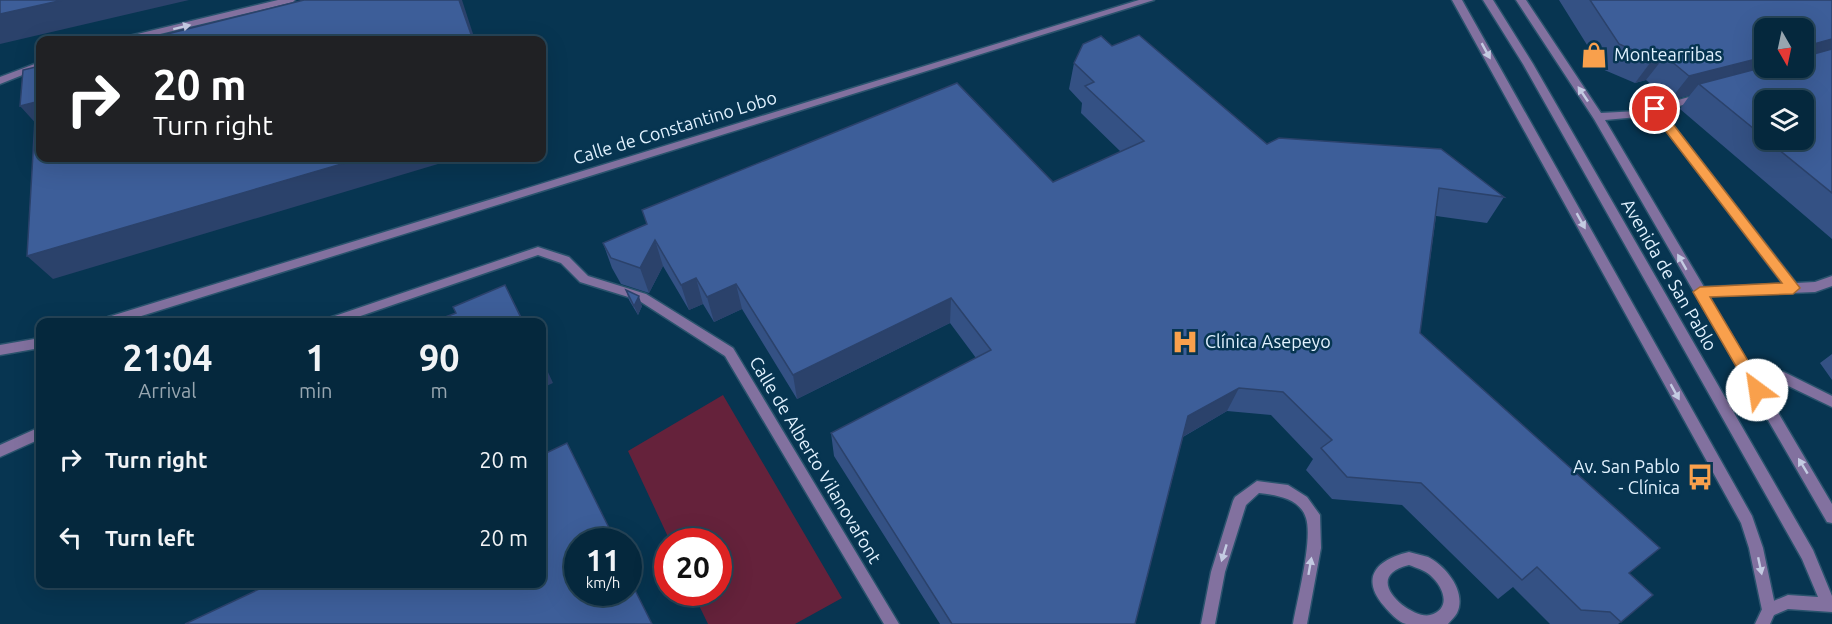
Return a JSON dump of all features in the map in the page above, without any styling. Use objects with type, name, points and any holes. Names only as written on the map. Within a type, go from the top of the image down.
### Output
[{"type":"street","points":[[142,36],[290,0]]},
{"type":"street","name":"Calle de Constantino Lobo","points":[[121,318],[1149,0]]},
{"type":"street","points":[[1457,0],[1747,521],[1756,548],[1766,617],[1788,602],[1830,604]]},
{"type":"street","name":"Avenida de San Pablo","points":[[1488,0],[1528,64],[1808,555],[1830,604]]},
{"type":"street","name":"Avenida de San Pablo","points":[[1521,0],[1598,117],[1832,517]]},
{"type":"street","points":[[0,81],[36,67]]},
{"type":"street","points":[[1598,117],[1638,114],[1710,95]]},
{"type":"street","points":[[1655,109],[1793,288]]},
{"type":"street","name":"Calle de Alberto Vilanovafont","points":[[342,318],[538,251],[565,260],[584,279],[642,297],[729,352],[892,624]]},
{"type":"street","points":[[1700,292],[1815,287],[1832,280]]},
{"type":"street","points":[[0,350],[36,344]]},
{"type":"street","points":[[1745,370],[1780,376],[1832,402]]},
{"type":"street","points":[[0,451],[36,435]]},
{"type":"street","points":[[1208,624],[1218,572],[1240,501],[1257,487],[1283,489],[1302,501],[1313,515],[1314,548],[1300,624]]},
{"type":"street","points":[[1398,560],[1419,560],[1430,566],[1447,582],[1452,593],[1450,612],[1430,624],[1399,614],[1383,593],[1381,583],[1383,572],[1389,564],[1398,560]]},
{"type":"shaded area","points":[[723,395],[842,598],[795,624],[708,624],[699,606],[732,606],[732,528],[664,528],[628,451]]},
{"type":"building","points":[[0,0],[63,0],[0,14]]},
{"type":"building","points":[[304,0],[459,0],[472,36],[159,36]]},
{"type":"building","points":[[1590,0],[1832,0],[1832,39],[1814,44],[1814,18],[1754,18],[1754,60],[1689,76],[1665,56],[1653,59],[1619,44]]},
{"type":"building","name":"Clínica Asepeyo","points":[[1139,35],[1267,144],[1279,138],[1441,149],[1504,197],[1439,188],[1420,333],[1660,548],[1629,573],[1653,595],[1621,622],[1610,612],[1581,610],[1537,567],[1522,580],[1421,483],[1347,477],[1321,448],[1332,440],[1283,392],[1239,388],[1188,416],[1135,624],[952,624],[831,433],[991,350],[951,298],[793,375],[736,284],[707,297],[696,278],[681,285],[655,240],[640,268],[611,258],[603,243],[647,224],[642,210],[957,83],[1053,182],[1144,141],[1085,86],[1094,82],[1074,63],[1083,44],[1101,36],[1112,46]]},
{"type":"building","points":[[1832,49],[1832,193],[1779,150],[1814,150],[1814,90],[1754,90],[1754,129],[1699,84],[1754,70],[1754,78],[1814,78],[1814,54]]},
{"type":"building","points":[[36,67],[36,102],[20,106],[23,70]]},
{"type":"building","points":[[36,102],[36,162],[348,162],[27,256]]},
{"type":"building","points":[[505,285],[521,318],[443,318],[456,313],[453,307]]},
{"type":"building","points":[[626,290],[639,296],[634,306]]},
{"type":"building","points":[[567,443],[609,528],[564,528],[564,606],[642,606],[642,604],[652,624],[185,624],[262,588],[546,588],[546,453]]},
{"type":"place","name":"Montearribas","points":[[1594,55]]},
{"type":"place","name":"Clínica Asepeyo","points":[[1185,342]]},
{"type":"place","name":"Av. San Pablo - Clínica","points":[[1700,477]]},
{"type":"route","points":[[1655,109],[1793,288],[1700,292],[1757,390]]}]
